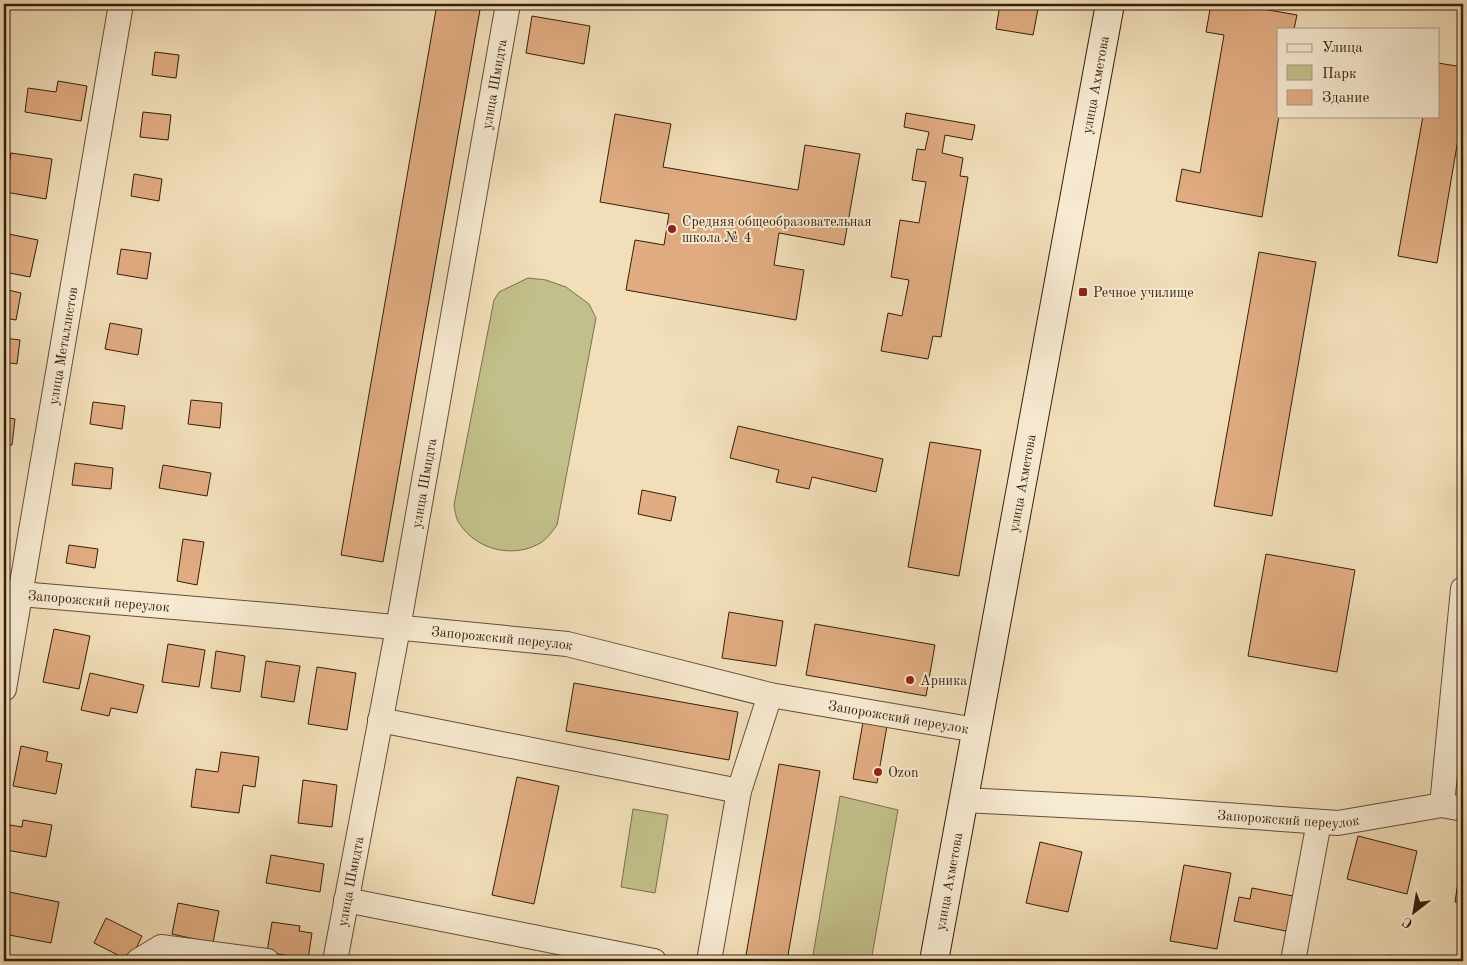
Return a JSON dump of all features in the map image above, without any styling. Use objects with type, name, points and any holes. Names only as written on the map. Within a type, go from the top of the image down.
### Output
[{"type":"main road","name":"улица Ахметова","points":[[934,961],[1110,4]]},
{"type":"street","name":"улица Металлистов","points":[[4,689],[121,4]]},
{"type":"street","name":"улица Шмидта","points":[[335,961],[398,628],[508,4]]},
{"type":"street","points":[[1452,807],[1463,589]]},
{"type":"street","name":"Запорожский переулок","points":[[20,594],[282,616],[567,644],[770,695],[976,730]]},
{"type":"street","points":[[709,961],[739,791],[770,695]]},
{"type":"street","points":[[380,720],[739,791]]},
{"type":"street","name":"Запорожский переулок","points":[[963,800],[1140,809],[1338,823],[1452,807]]},
{"type":"street","points":[[1293,961],[1319,822]]},
{"type":"street","points":[[346,900],[654,961]]},
{"type":"street","points":[[138,961],[161,947],[267,961]]},
{"type":"green space","points":[[528,278],[546,280],[566,287],[589,304],[596,318],[557,525],[542,542],[520,550],[509,551],[486,546],[467,533],[458,521],[454,505],[494,300],[499,292]]},
{"type":"green space","points":[[840,796],[898,810],[871,961],[812,961]]},
{"type":"green space","points":[[633,809],[668,815],[655,893],[621,887]]},
{"type":"building","points":[[437,4],[481,4],[383,562],[341,555]]},
{"type":"building","points":[[1000,4],[1039,4],[1033,35],[996,29]]},
{"type":"building","points":[[1211,4],[1235,4],[1297,15],[1294,28],[1277,28],[1277,118],[1279,118],[1262,217],[1176,201],[1182,169],[1200,173],[1224,35],[1206,32]]},
{"type":"building","points":[[532,16],[590,26],[584,64],[526,53]]},
{"type":"building","points":[[155,52],[179,55],[176,78],[152,75]]},
{"type":"building","points":[[1440,63],[1463,67],[1463,110],[1437,263],[1398,256],[1423,118],[1440,118]]},
{"type":"building","points":[[58,81],[87,86],[81,121],[25,112],[28,88],[56,92]]},
{"type":"building","points":[[143,112],[171,115],[168,140],[140,137]]},
{"type":"building","points":[[906,113],[975,125],[972,140],[945,135],[942,153],[963,158],[960,176],[968,177],[941,337],[933,336],[928,359],[881,351],[888,313],[902,316],[909,280],[891,277],[900,220],[919,223],[926,182],[912,180],[917,149],[925,150],[929,132],[904,127]]},
{"type":"building","points":[[615,114],[671,124],[663,167],[798,190],[805,145],[860,154],[844,245],[779,233],[774,265],[804,270],[796,320],[626,290],[635,240],[664,245],[669,214],[600,202]]},
{"type":"building","points":[[11,153],[52,159],[46,199],[5,192]]},
{"type":"building","points":[[134,174],[162,179],[159,201],[131,196]]},
{"type":"building","points":[[4,233],[38,240],[30,277],[4,272]]},
{"type":"building","points":[[121,249],[151,253],[147,279],[117,274]]},
{"type":"building","points":[[1259,252],[1316,262],[1272,516],[1214,506]]},
{"type":"building","points":[[4,289],[21,293],[16,320],[4,318]]},
{"type":"building","points":[[110,323],[142,329],[138,355],[105,349]]},
{"type":"building","points":[[4,338],[20,340],[17,364],[4,362]]},
{"type":"building","points":[[191,400],[222,403],[220,428],[188,424]]},
{"type":"building","points":[[93,402],[125,406],[122,429],[90,424]]},
{"type":"building","points":[[4,417],[15,419],[12,445],[4,445]]},
{"type":"building","points":[[738,426],[883,459],[876,492],[812,477],[809,489],[776,482],[779,470],[730,458]]},
{"type":"building","points":[[930,442],[981,450],[959,576],[908,567]]},
{"type":"building","points":[[75,463],[113,468],[111,489],[72,485]]},
{"type":"building","points":[[163,465],[211,473],[207,496],[159,488]]},
{"type":"building","points":[[642,490],[676,497],[671,521],[638,514]]},
{"type":"building","points":[[183,539],[204,542],[197,585],[177,581]]},
{"type":"building","points":[[69,545],[98,549],[95,568],[66,563]]},
{"type":"building","points":[[1266,554],[1355,570],[1337,672],[1248,656]]},
{"type":"building","points":[[729,612],[783,621],[776,666],[722,658]]},
{"type":"building","points":[[815,624],[935,645],[926,696],[806,675]]},
{"type":"building","points":[[54,629],[90,636],[79,689],[43,682]]},
{"type":"building","points":[[168,644],[205,650],[199,687],[162,682]]},
{"type":"building","points":[[216,651],[245,656],[240,692],[211,688]]},
{"type":"building","points":[[266,661],[300,666],[294,702],[261,697]]},
{"type":"building","points":[[317,667],[356,673],[347,730],[308,724]]},
{"type":"building","points":[[90,673],[144,685],[137,713],[111,708],[109,716],[81,710]]},
{"type":"building","points":[[574,683],[738,712],[729,760],[566,731]]},
{"type":"building","points":[[863,722],[887,726],[877,783],[853,779]]},
{"type":"building","points":[[21,746],[48,752],[46,761],[62,764],[56,794],[13,786]]},
{"type":"building","points":[[221,752],[259,757],[255,787],[243,785],[239,813],[191,807],[196,769],[218,772]]},
{"type":"building","points":[[779,764],[820,771],[787,961],[745,961]]},
{"type":"building","points":[[517,777],[559,786],[534,904],[492,895]]},
{"type":"building","points":[[303,780],[337,785],[332,827],[298,823]]},
{"type":"building","points":[[23,820],[52,825],[46,857],[6,850],[10,825],[22,827]]},
{"type":"building","points":[[1358,836],[1417,851],[1407,894],[1347,879]]},
{"type":"building","points":[[1040,842],[1082,852],[1068,912],[1026,903]]},
{"type":"building","points":[[271,855],[324,864],[320,892],[266,883]]},
{"type":"building","points":[[1463,855],[1463,903],[1455,902]]},
{"type":"building","points":[[1184,865],[1231,873],[1217,949],[1170,941]]},
{"type":"building","points":[[1252,888],[1298,897],[1291,932],[1234,921],[1239,897],[1250,899]]},
{"type":"building","points":[[4,891],[59,902],[51,943],[4,934]]},
{"type":"building","points":[[178,903],[219,911],[213,943],[172,934]]},
{"type":"building","points":[[106,918],[142,936],[130,961],[94,943]]},
{"type":"building","points":[[272,922],[300,926],[299,931],[312,933],[308,959],[267,952]]},
{"type":"building","points":[[1390,955],[1418,961],[1389,961]]},
{"type":"place","name":"Средняя общеобразовательная школа № 4","points":[[672,229]]},
{"type":"place","name":"Речное училище","points":[[1083,292]]},
{"type":"place","name":"Арника","points":[[910,680]]},
{"type":"place","name":"Ozon","points":[[878,772]]}]
